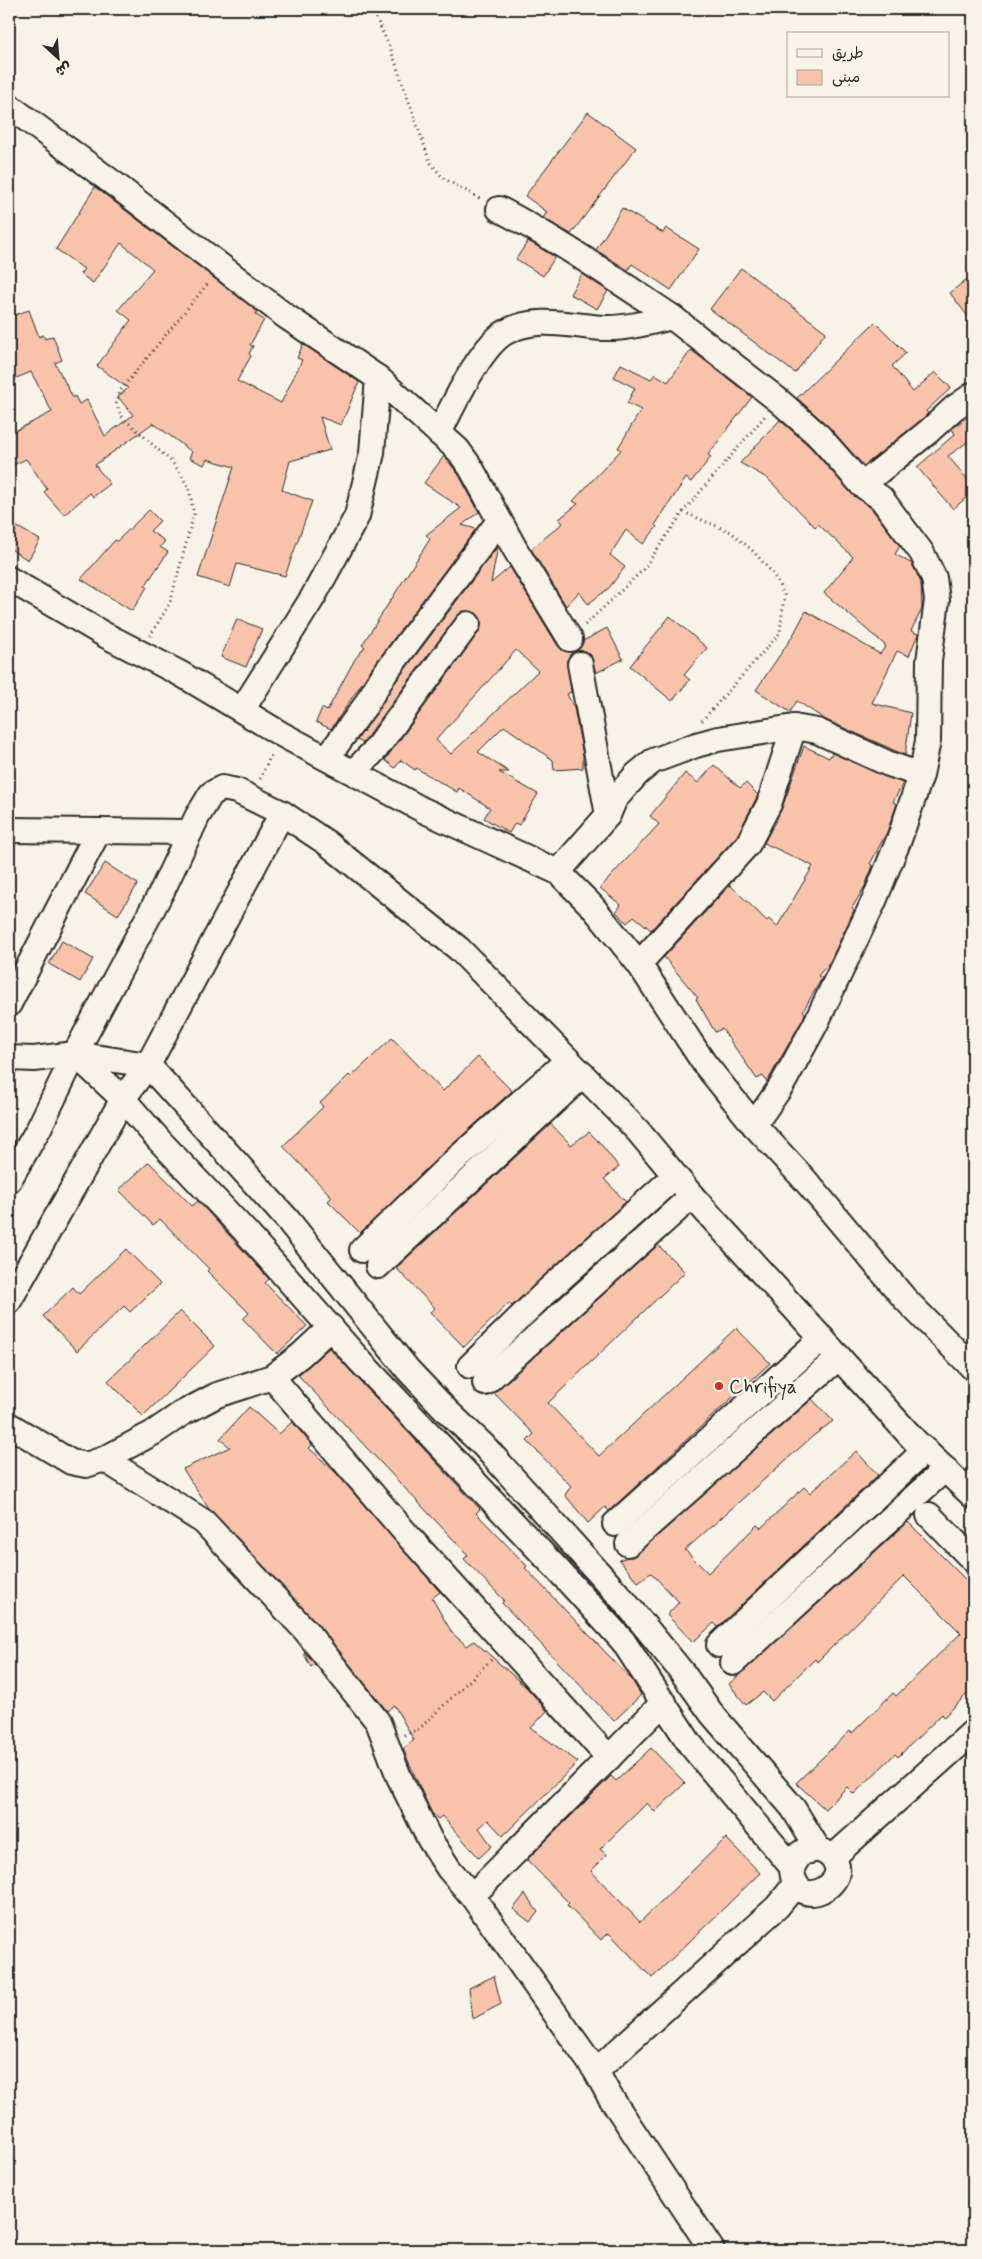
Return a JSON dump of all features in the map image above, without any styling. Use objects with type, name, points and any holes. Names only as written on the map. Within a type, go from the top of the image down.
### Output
[{"type":"street","points":[[9,106],[222,266],[291,321],[378,378],[458,450],[471,468],[499,521],[570,639]]},
{"type":"street","points":[[499,209],[582,257],[672,317],[778,400],[818,436],[862,485],[880,498],[922,553],[934,578],[937,600],[929,661],[928,741],[922,775],[874,901],[815,1025],[782,1085],[754,1125]]},
{"type":"street","points":[[439,433],[462,389],[489,347],[505,332],[523,325],[545,322],[606,328],[672,317]]},
{"type":"street","points":[[242,710],[313,597],[358,516],[372,453],[378,378]]},
{"type":"street","points":[[862,485],[929,431],[954,408],[973,395]]},
{"type":"street","points":[[328,758],[365,706],[383,676],[499,521]]},
{"type":"street","points":[[9,579],[139,654],[181,674],[281,734],[423,810],[558,872],[592,906],[639,964],[704,1063],[754,1125],[805,1180],[905,1299],[973,1368]]},
{"type":"street","points":[[354,772],[380,743],[468,624]]},
{"type":"street","points":[[580,664],[608,815]]},
{"type":"street","points":[[558,872],[608,815],[615,800],[637,774],[653,761],[672,752],[718,739],[794,727],[817,731],[889,764],[922,775]]},
{"type":"street","points":[[639,964],[748,844],[772,796],[794,727]]},
{"type":"street","points":[[9,1180],[39,1128],[75,1054],[211,794],[222,788],[237,791],[282,813],[327,844],[459,950],[638,1131],[692,1196],[822,1338],[925,1450],[973,1496]]},
{"type":"street","points":[[9,1301],[123,1099],[148,1065],[282,813]]},
{"type":"street","points":[[9,830],[190,832]]},
{"type":"street","points":[[9,1004],[98,832]]},
{"type":"street","points":[[9,1058],[34,1059],[75,1054],[148,1065],[287,1219],[408,1370],[483,1445],[625,1602],[682,1672],[712,1714],[782,1794],[836,1866],[836,1875],[828,1889],[819,1893],[810,1893],[794,1876],[690,1744],[622,1641],[558,1570],[359,1360],[123,1099],[75,1054]]},
{"type":"street","points":[[575,1067],[468,1181],[370,1258],[451,1164],[575,1067]]},
{"type":"street","points":[[451,1164],[468,1181]]},
{"type":"street","points":[[675,1176],[547,1291],[478,1374],[565,1310],[692,1196]]},
{"type":"street","points":[[547,1291],[565,1310]]},
{"type":"street","points":[[9,1425],[71,1462],[86,1465],[104,1459],[217,1395],[272,1377],[301,1355],[331,1327]]},
{"type":"street","points":[[615,1524],[822,1338]]},
{"type":"street","points":[[628,1544],[839,1356]]},
{"type":"street","points":[[272,1377],[410,1538],[609,1758]]},
{"type":"street","points":[[700,1446],[718,1465]]},
{"type":"street","points":[[925,1450],[800,1568],[726,1654],[818,1586],[945,1470]]},
{"type":"street","points":[[104,1459],[204,1522],[306,1631],[378,1722],[399,1777],[430,1840],[596,2071],[609,2095],[712,2250]]},
{"type":"street","points":[[929,1515],[973,1560]]},
{"type":"street","points":[[800,1568],[818,1586]]},
{"type":"street","points":[[472,1896],[664,1702]]},
{"type":"street","points":[[596,2071],[776,1907],[794,1876],[801,1853],[825,1853],[973,1732]]},
{"type":"path","points":[[372,9],[391,50],[420,138],[430,162],[443,178],[499,209]]},
{"type":"path","points":[[139,654],[170,603],[194,514],[189,489],[180,473],[172,462],[121,416],[116,402],[120,391],[222,266]]},
{"type":"path","points":[[570,639],[643,570],[683,512],[778,400]]},
{"type":"path","points":[[683,512],[731,532],[754,552],[774,575],[784,595],[780,633],[699,724]]},
{"type":"path","points":[[251,798],[281,734]]},
{"type":"path","points":[[384,1738],[403,1735],[419,1729],[506,1646]]},
{"type":"building","points":[[588,112],[636,148],[571,234],[543,218],[547,212],[525,196]]},
{"type":"building","points":[[95,187],[257,311],[255,314],[264,320],[250,345],[253,346],[249,354],[251,356],[237,381],[281,403],[302,360],[297,358],[303,344],[359,382],[341,425],[320,417],[330,450],[290,461],[282,490],[312,501],[285,576],[237,564],[230,587],[198,577],[234,467],[207,459],[204,465],[189,458],[192,452],[153,423],[95,465],[110,484],[93,497],[90,493],[64,515],[44,492],[47,489],[26,459],[9,467],[9,434],[52,412],[31,372],[9,381],[9,317],[29,310],[39,337],[43,335],[45,339],[53,336],[62,360],[55,363],[73,398],[75,396],[79,404],[87,400],[105,436],[133,415],[118,397],[128,388],[97,366],[131,320],[118,310],[153,269],[121,243],[93,283],[80,274],[84,269],[56,249]]},
{"type":"building","points":[[622,208],[663,233],[666,228],[699,249],[671,290],[632,264],[628,270],[596,250]]},
{"type":"building","points":[[528,241],[555,257],[543,276],[516,259]]},
{"type":"building","points":[[741,268],[826,332],[795,373],[710,309]]},
{"type":"building","points":[[582,274],[608,291],[597,309],[570,294]]},
{"type":"building","points":[[973,274],[973,323],[950,293]]},
{"type":"building","points":[[875,322],[906,353],[892,366],[913,392],[935,372],[951,388],[926,411],[928,414],[864,466],[829,427],[797,398]]},
{"type":"building","points":[[691,350],[752,397],[708,455],[711,457],[691,482],[686,478],[655,525],[657,527],[643,544],[626,530],[610,555],[625,567],[609,588],[588,604],[579,592],[566,606],[531,549],[563,523],[559,519],[578,504],[573,501],[621,450],[618,448],[641,410],[627,403],[635,388],[614,377],[621,364],[651,379],[655,374],[668,382]]},
{"type":"building","points":[[973,412],[973,438],[948,456],[973,486],[973,492],[953,509],[917,467],[955,434],[952,429]]},
{"type":"building","points":[[780,420],[809,446],[852,494],[871,508],[900,546],[895,554],[912,564],[921,582],[922,609],[911,631],[918,634],[909,656],[897,651],[872,703],[911,713],[905,755],[826,720],[797,701],[790,712],[756,690],[792,637],[806,611],[880,654],[886,646],[824,593],[853,557],[818,524],[815,527],[767,478],[740,463]]},
{"type":"building","points":[[444,456],[459,475],[479,512],[462,525],[476,529],[372,668],[331,729],[316,722],[322,708],[327,711],[355,659],[365,647],[362,645],[430,539],[426,535],[461,508],[424,483]]},
{"type":"building","points":[[149,510],[160,521],[150,531],[165,541],[160,547],[168,552],[145,586],[147,587],[132,611],[81,579],[115,540],[117,541]]},
{"type":"building","points":[[9,522],[40,540],[28,560],[9,548]]},
{"type":"building","points":[[498,546],[491,583],[510,567],[558,646],[564,651],[576,651],[567,660],[571,692],[567,694],[574,708],[583,755],[583,768],[554,770],[553,760],[504,726],[478,752],[509,772],[499,772],[538,794],[519,825],[515,823],[509,833],[484,818],[490,808],[459,788],[457,792],[416,768],[415,770],[401,760],[395,768],[385,760],[479,632],[481,619],[476,613],[463,611],[457,616],[363,743],[357,740],[394,684]],"holes":[[[516,650],[538,671],[451,754],[436,740]]]},
{"type":"building","points":[[670,616],[707,648],[684,675],[690,680],[672,701],[630,666]]},
{"type":"building","points":[[237,619],[262,629],[246,667],[221,657]]},
{"type":"building","points":[[607,628],[623,659],[596,673],[591,655],[585,651],[577,651],[583,641]]},
{"type":"building","points":[[804,746],[829,758],[832,753],[903,783],[893,802],[897,804],[887,832],[870,864],[873,866],[865,886],[852,908],[854,910],[831,960],[818,976],[822,978],[803,1011],[805,1013],[803,1019],[767,1082],[763,1076],[757,1079],[722,1029],[715,1032],[696,999],[698,998],[664,957],[730,885],[767,921],[769,919],[777,927],[813,866],[764,843],[782,808]]},
{"type":"building","points":[[714,765],[740,788],[746,783],[758,795],[737,836],[651,930],[634,916],[627,923],[616,912],[621,905],[600,888],[659,824],[650,816],[685,773],[698,783]]},
{"type":"building","points":[[105,863],[138,884],[118,915],[85,894]]},
{"type":"building","points":[[62,941],[93,959],[80,982],[49,964]]},
{"type":"building","points":[[392,1038],[443,1091],[478,1057],[512,1091],[442,1154],[360,1233],[328,1201],[332,1197],[283,1146],[323,1107],[320,1103]]},
{"type":"building","points":[[551,1124],[571,1145],[589,1132],[599,1142],[619,1167],[604,1179],[626,1202],[512,1306],[509,1303],[464,1347],[430,1312],[435,1308],[396,1268]]},
{"type":"building","points":[[149,1162],[192,1206],[198,1201],[269,1279],[265,1283],[307,1326],[277,1354],[243,1319],[249,1313],[207,1271],[209,1269],[160,1219],[153,1225],[119,1190]]},
{"type":"building","points":[[658,1245],[685,1272],[548,1403],[599,1456],[736,1328],[770,1363],[609,1511],[605,1507],[588,1523],[565,1495],[571,1486],[527,1441],[534,1434],[494,1393]]},
{"type":"building","points":[[126,1249],[160,1284],[130,1312],[124,1306],[77,1351],[43,1316],[73,1287],[79,1294]]},
{"type":"building","points":[[180,1311],[215,1346],[143,1416],[108,1381]]},
{"type":"building","points":[[329,1348],[480,1509],[476,1513],[527,1566],[525,1568],[632,1680],[641,1695],[614,1721],[502,1603],[504,1600],[464,1559],[468,1555],[298,1375]]},
{"type":"building","points":[[812,1399],[833,1421],[813,1436],[685,1550],[708,1573],[757,1525],[761,1528],[804,1487],[810,1493],[856,1451],[878,1475],[718,1627],[714,1623],[693,1642],[667,1615],[679,1602],[651,1573],[638,1582],[619,1560],[637,1554]]},
{"type":"building","points":[[249,1407],[279,1434],[292,1422],[312,1445],[309,1448],[336,1473],[440,1592],[432,1598],[452,1633],[467,1646],[474,1641],[527,1688],[547,1711],[531,1728],[578,1762],[503,1836],[488,1820],[479,1828],[492,1846],[479,1858],[442,1816],[438,1819],[431,1812],[403,1749],[414,1740],[394,1705],[387,1711],[316,1622],[209,1509],[183,1469],[230,1447],[220,1439]]},
{"type":"building","points":[[908,1522],[973,1587],[973,1688],[944,1717],[942,1714],[898,1757],[895,1754],[854,1794],[847,1787],[825,1809],[796,1783],[893,1693],[896,1696],[961,1633],[904,1576],[817,1662],[815,1659],[772,1701],[763,1692],[746,1705],[729,1684]]},
{"type":"building","points":[[305,1652],[315,1664],[311,1667],[304,1654]]},
{"type":"building","points":[[651,1748],[685,1783],[655,1812],[647,1803],[600,1849],[607,1855],[591,1871],[640,1922],[726,1838],[760,1873],[652,1978],[609,1933],[601,1940],[567,1905],[569,1903],[527,1860],[611,1776],[616,1781]]},
{"type":"building","points":[[525,1894],[538,1912],[530,1922],[513,1909]]},
{"type":"building","points":[[494,1976],[501,2004],[473,2019],[469,1988]]},
{"type":"place","name":"Chrifiya","points":[[719,1386]]}]
